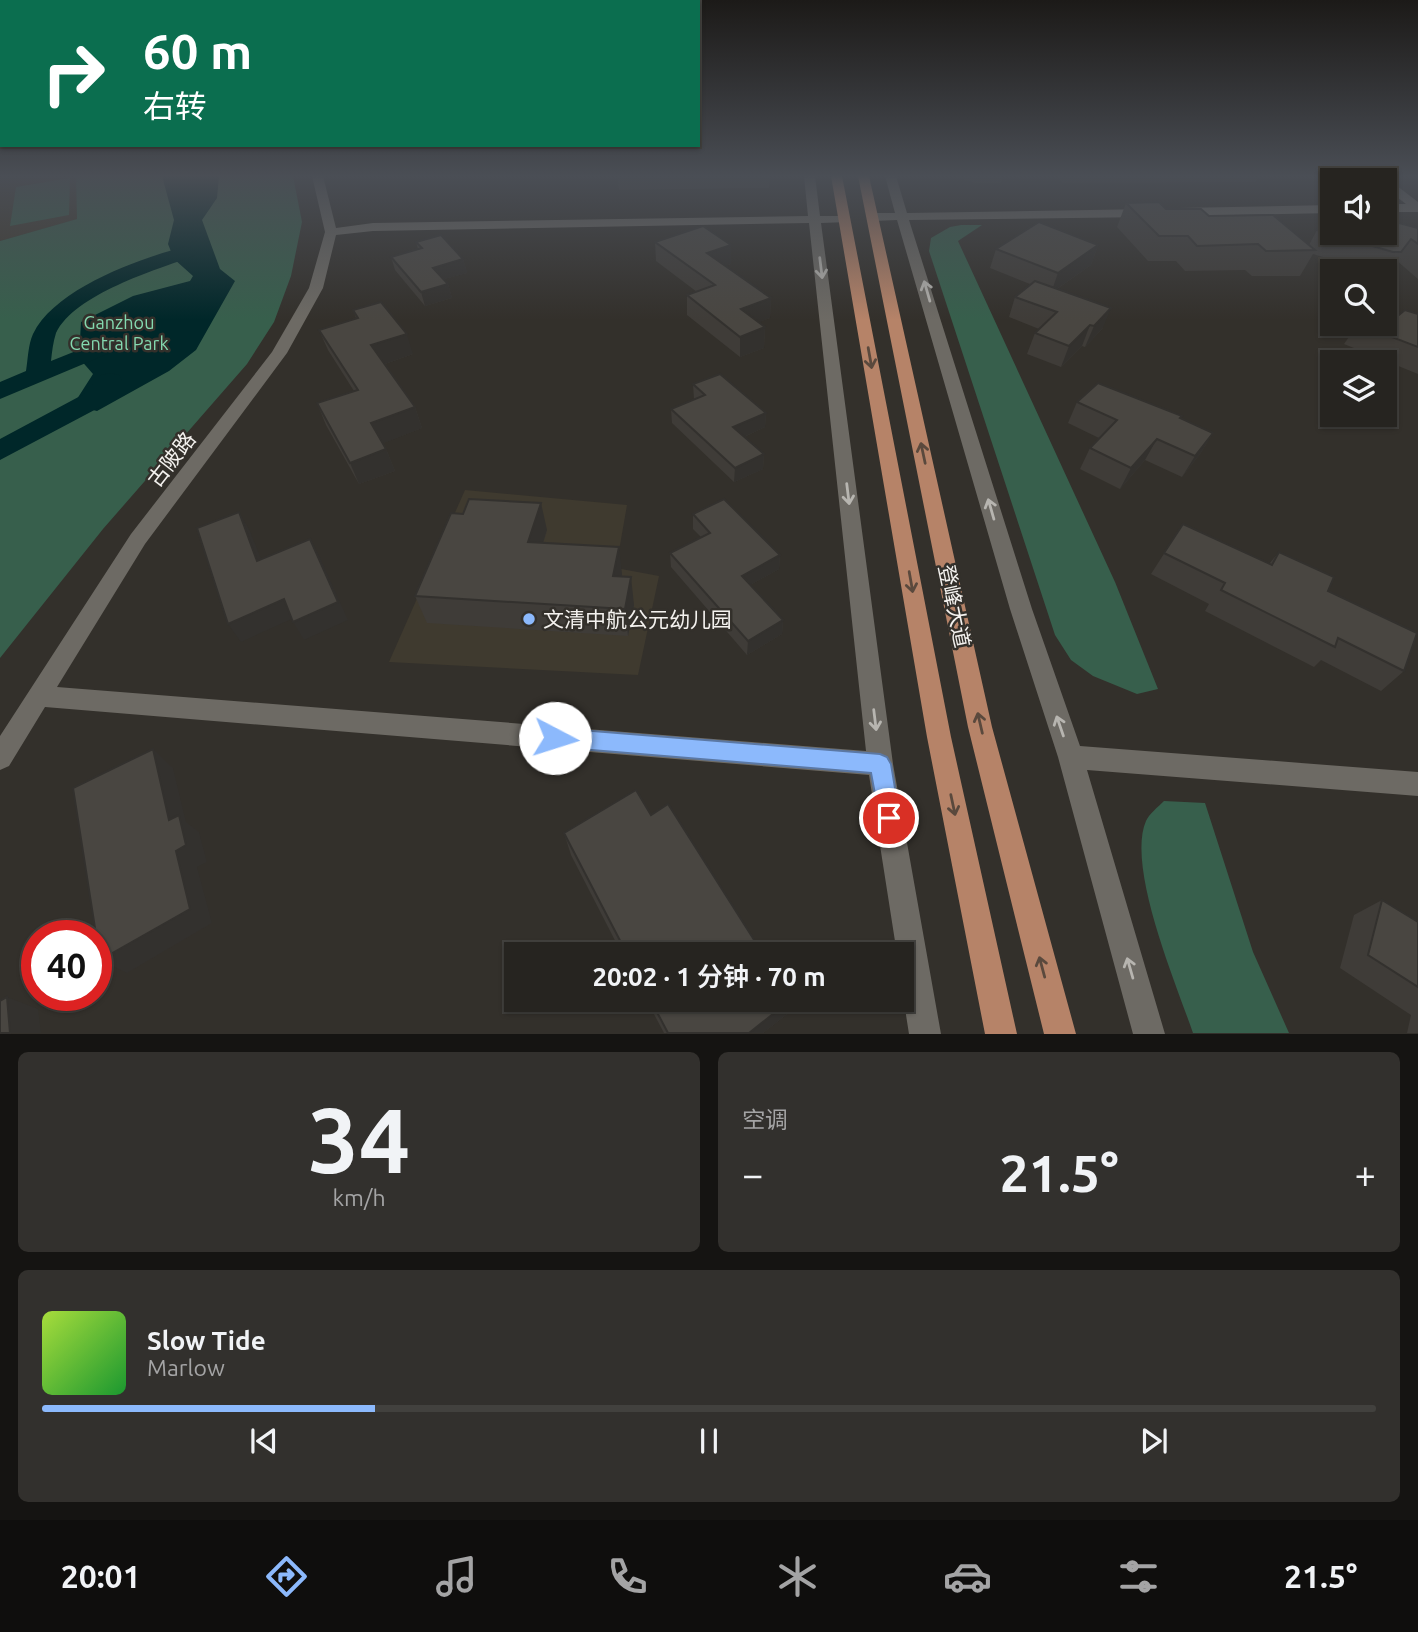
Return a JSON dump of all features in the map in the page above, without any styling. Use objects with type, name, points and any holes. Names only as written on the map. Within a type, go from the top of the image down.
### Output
[{"type":"main road","name":"登峰大道","points":[[845,224],[939,737],[1001,1034]]},
{"type":"main road","name":"登峰大道","points":[[875,224],[980,727],[1060,1034]]},
{"type":"street","name":"古陂路","points":[[0,758],[138,539],[278,353],[316,288],[331,233],[329,224]]},
{"type":"street","points":[[331,233],[373,227],[525,224]]},
{"type":"street","points":[[816,224],[880,764],[925,1034]]},
{"type":"street","points":[[907,224],[1021,609],[1071,757],[1149,1034]]},
{"type":"street","points":[[39,696],[880,764]]},
{"type":"street","points":[[1071,757],[1418,784]]},
{"type":"shaded area","points":[[0,224],[59,224],[0,241]]},
{"type":"shaded area","name":"文清中航公元幼儿园","points":[[465,490],[627,505],[616,568],[659,576],[638,675],[389,662]]},
{"type":"green space","name":"Ganzhou Central Park","points":[[59,224],[302,224],[291,276],[274,322],[247,364],[103,529],[0,658],[0,241]]},
{"type":"green space","points":[[982,225],[958,241],[1115,582],[1158,689],[1137,694],[1093,676],[1071,660],[1055,635],[929,251],[931,238],[950,227]]},
{"type":"green space","points":[[1164,801],[1205,803],[1253,952],[1289,1033],[1193,1033],[1156,927],[1143,867],[1142,841],[1146,821]]},
{"type":"water","points":[[173,224],[204,224],[220,269],[235,281],[196,350],[169,371],[97,411],[77,406],[77,399],[93,374],[79,358],[81,322],[133,296],[190,281],[193,276],[174,259],[168,244]]},
{"type":"building","points":[[1035,224],[1045,224],[1098,245],[1058,273],[996,249]]},
{"type":"building","points":[[1147,224],[1284,224],[1315,250],[1266,251],[1258,244],[1197,246],[1188,236],[1159,236]]},
{"type":"building","points":[[1397,224],[1418,228],[1418,244],[1411,239],[1401,252],[1369,245],[1397,245]]},
{"type":"building","points":[[703,226],[731,245],[707,253],[771,298],[741,309],[765,327],[740,337],[687,295],[715,285],[655,242]]},
{"type":"building","points":[[441,235],[463,259],[433,268],[448,284],[421,292],[391,257],[422,248],[416,242]]},
{"type":"building","points":[[1035,281],[1111,308],[1069,346],[1035,333],[1057,312],[1015,297]]},
{"type":"building","points":[[381,302],[407,334],[371,345],[415,407],[371,423],[386,449],[350,463],[317,403],[358,390],[319,330],[358,318],[353,310]]},
{"type":"building","points":[[1405,310],[1418,314],[1418,347],[1389,336],[1397,336],[1397,314]]},
{"type":"building","points":[[720,374],[766,413],[733,427],[764,454],[735,468],[671,409],[705,395],[693,384]]},
{"type":"building","points":[[1098,383],[1182,416],[1180,418],[1213,433],[1195,456],[1157,439],[1131,468],[1090,448],[1117,420],[1077,402]]},
{"type":"building","points":[[469,499],[541,503],[528,542],[619,547],[613,576],[631,577],[625,609],[415,596],[451,513],[463,514]]},
{"type":"building","points":[[724,499],[780,555],[742,576],[783,620],[748,641],[670,553],[710,533],[693,514]]},
{"type":"building","points":[[239,512],[257,561],[310,539],[338,602],[293,622],[284,599],[228,624],[197,528]]},
{"type":"building","points":[[1183,524],[1272,565],[1279,552],[1334,577],[1328,591],[1417,633],[1404,671],[1338,638],[1335,647],[1221,590],[1225,583],[1164,553]]},
{"type":"building","points":[[153,749],[169,820],[179,815],[186,845],[176,851],[190,909],[112,953],[112,920],[94,920],[73,788]]},
{"type":"building","points":[[636,790],[651,815],[668,804],[755,942],[621,942],[564,833]]},
{"type":"building","points":[[1382,900],[1418,922],[1418,987],[1368,955]]},
{"type":"building","points":[[7,997],[10,1033],[0,1033],[0,1001]]},
{"type":"building","points":[[657,1012],[776,1012],[749,1033],[668,1033]]},
{"type":"waterway","points":[[38,373],[44,335],[56,317],[71,304],[109,282],[187,252]]},
{"type":"waterway","points":[[0,391],[116,342]]},
{"type":"waterway","points":[[0,451],[93,400],[110,380]]},
{"type":"place","name":"文清中航公元幼儿园","points":[[529,619]]},
{"type":"route","points":[[555,738],[880,764],[889,818]]}]
